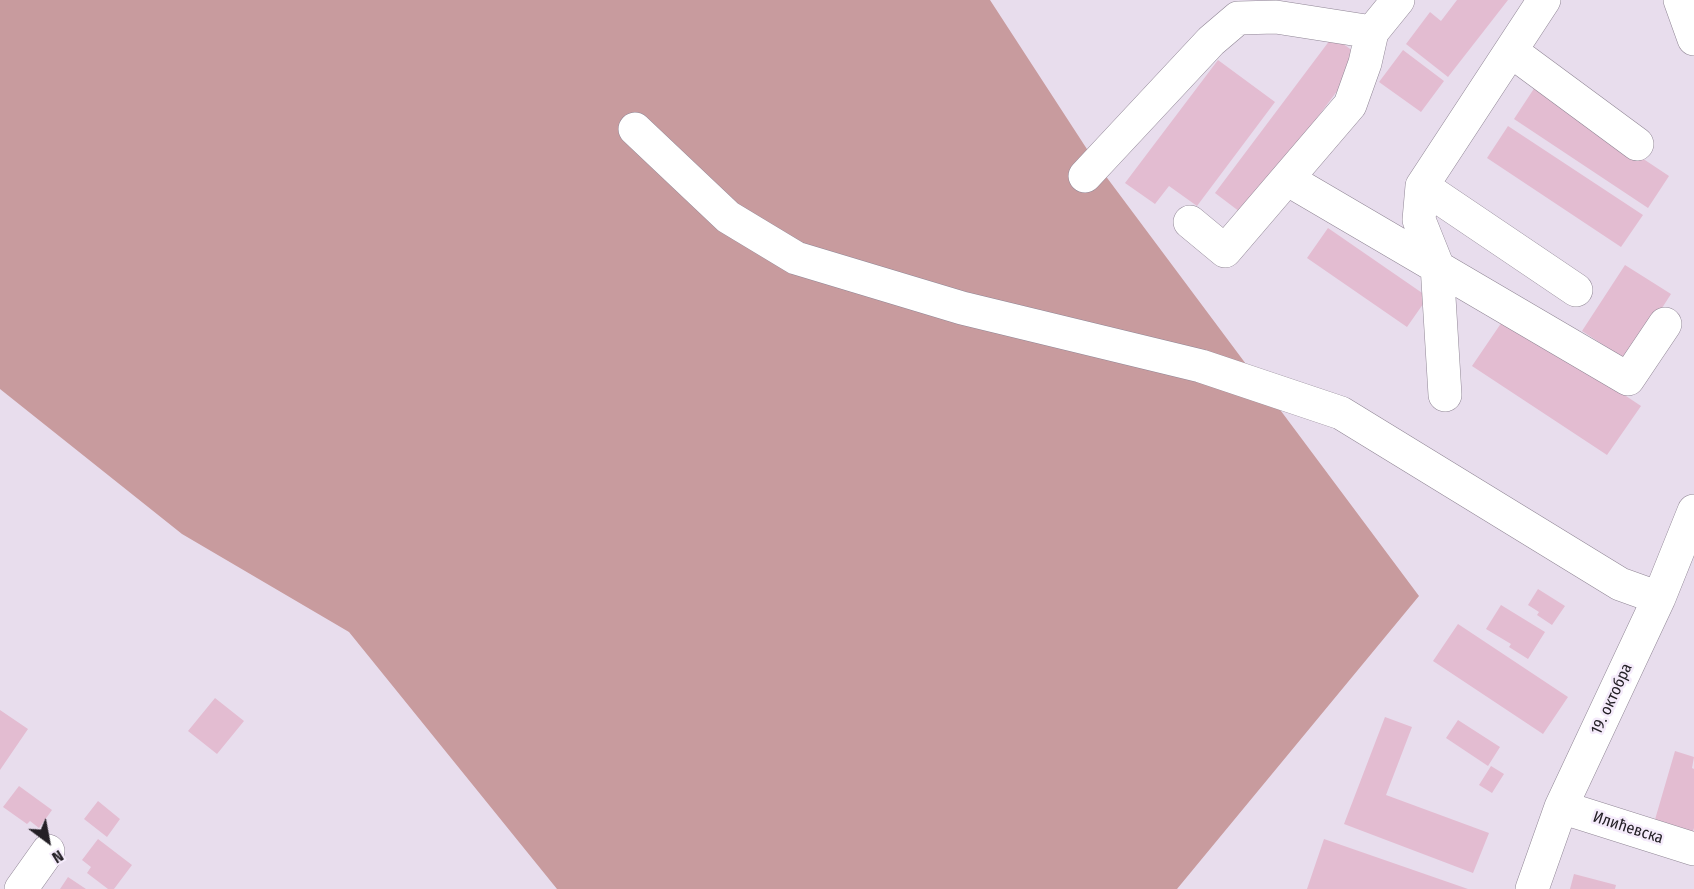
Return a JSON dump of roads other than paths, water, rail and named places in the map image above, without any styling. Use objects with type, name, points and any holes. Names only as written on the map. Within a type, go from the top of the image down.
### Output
[{"type":"street","points":[[1190,222],[1226,251],[1350,105],[1365,63],[1372,32],[1398,0]]},
{"type":"street","points":[[1445,395],[1437,265],[1419,220],[1422,186],[1544,0]]},
{"type":"street","points":[[1680,0],[1694,39]]},
{"type":"street","points":[[1085,176],[1211,41],[1238,18],[1276,17],[1372,32]]},
{"type":"street","points":[[1511,51],[1637,144]]},
{"type":"street","points":[[635,129],[728,217],[795,258],[962,308],[1202,366],[1341,413],[1620,584],[1659,598]]},
{"type":"street","points":[[1287,179],[1628,379],[1665,324]]},
{"type":"street","points":[[1422,186],[1576,290]]},
{"type":"street","name":"19. октобра","points":[[1532,889],[1561,807],[1659,598],[1694,510]]},
{"type":"street","name":"Илићевска","points":[[1561,807],[1694,849]]},
{"type":"street","points":[[21,889],[48,851]]}]
